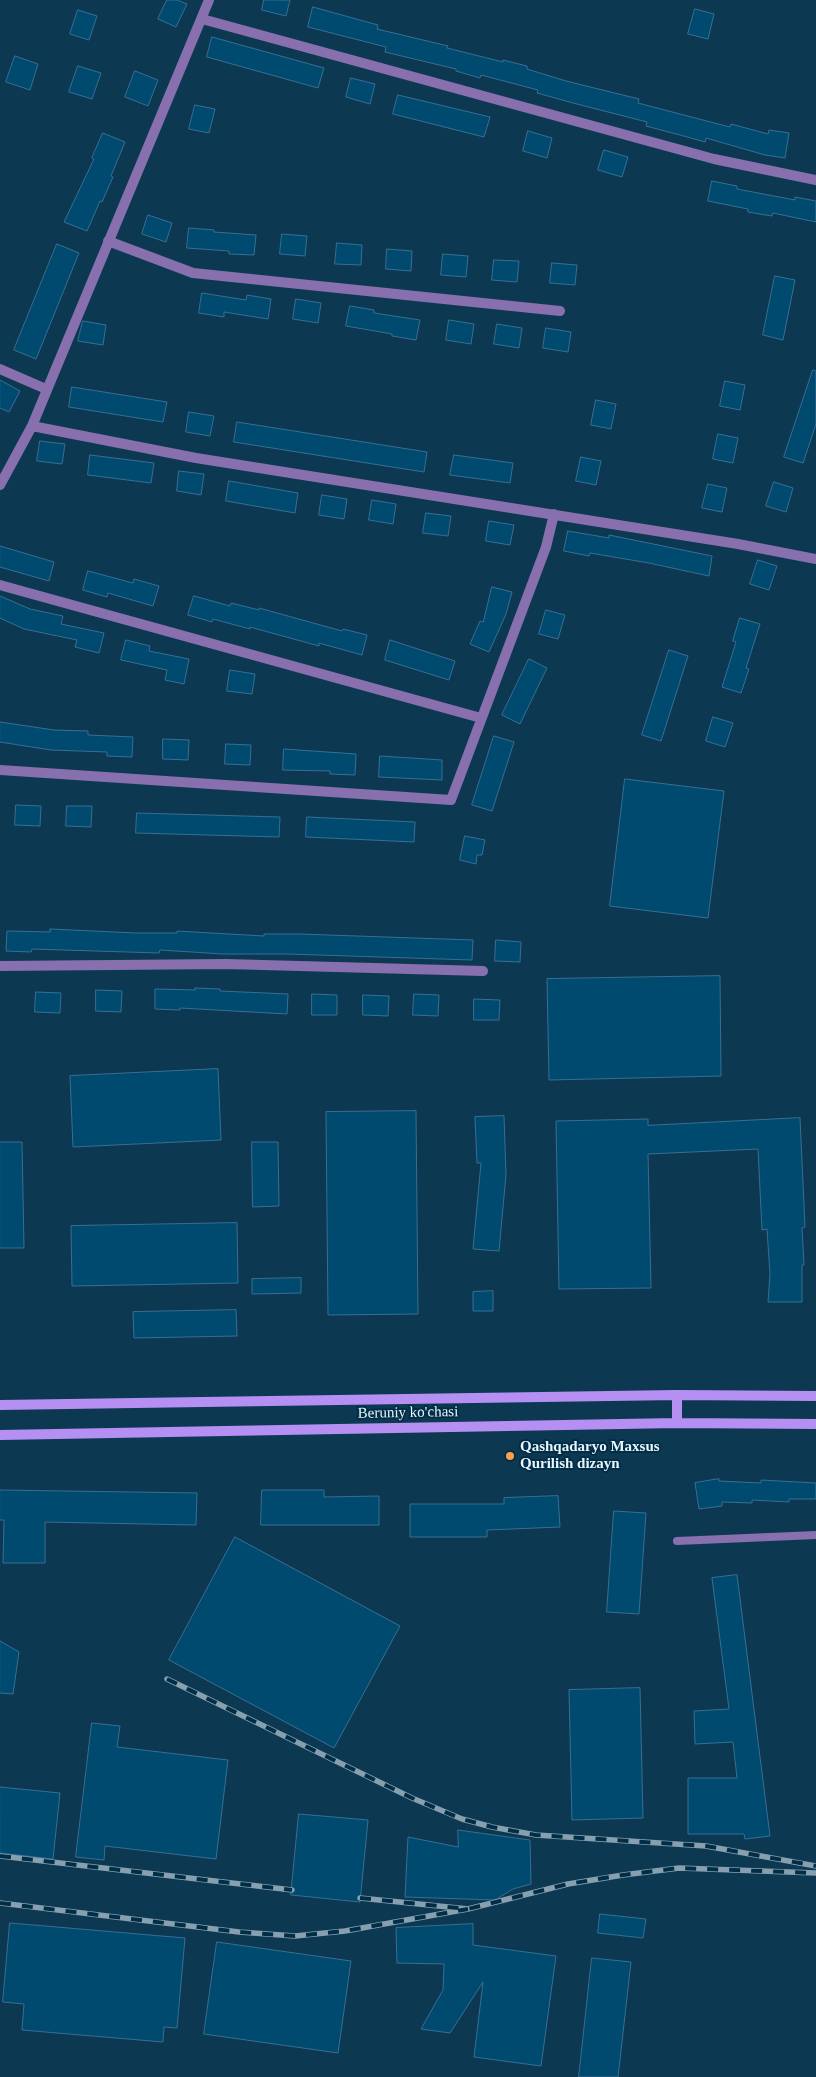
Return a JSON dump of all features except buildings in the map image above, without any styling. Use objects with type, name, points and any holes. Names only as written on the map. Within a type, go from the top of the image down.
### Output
[{"type":"main road","name":"Beruniy ko'chasi","points":[[0,1405],[676,1395],[816,1396]]},
{"type":"main road","points":[[676,1395],[677,1423]]},
{"type":"main road","name":"Beruniy ko'chasi","points":[[0,1435],[677,1423],[816,1424]]},
{"type":"street","points":[[0,485],[32,426],[209,0]]},
{"type":"street","points":[[202,19],[714,159],[816,180]]},
{"type":"street","points":[[108,241],[193,273],[560,310]]},
{"type":"street","points":[[0,369],[46,389]]},
{"type":"street","points":[[32,426],[196,458],[554,514],[816,558]]},
{"type":"street","points":[[0,770],[451,800],[546,547],[554,514]]},
{"type":"street","points":[[0,585],[481,718]]},
{"type":"street","points":[[0,966],[226,964],[483,971]]},
{"type":"lane","points":[[677,1541],[816,1535]]},
{"type":"railway","points":[[167,1679],[412,1798],[462,1819],[536,1835],[706,1846],[816,1866]]},
{"type":"railway","points":[[0,1856],[292,1890]]},
{"type":"railway","points":[[360,1898],[468,1909],[568,1884],[679,1868],[816,1873]]},
{"type":"railway","points":[[0,1903],[239,1932],[295,1936],[345,1931],[468,1909]]},
{"type":"place","name":"Qashqadaryo Maxsus Qurilish dizayn","points":[[510,1456]]}]
